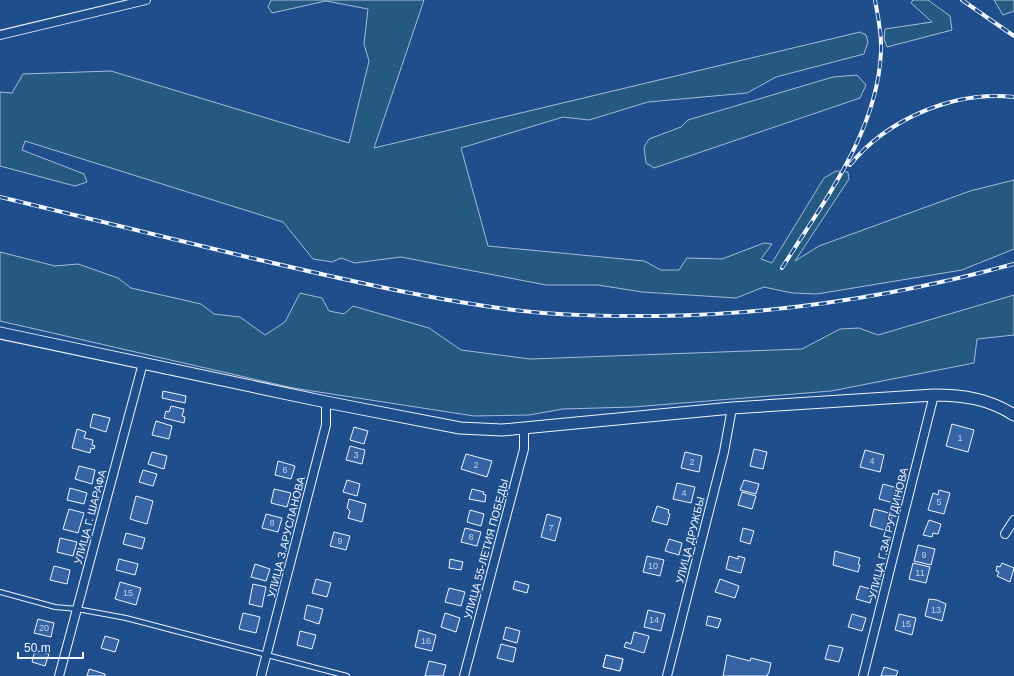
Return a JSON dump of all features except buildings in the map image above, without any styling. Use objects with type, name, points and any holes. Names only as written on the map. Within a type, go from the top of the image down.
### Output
[{"type":"street","points":[[0,35],[146,0]]},
{"type":"street","points":[[0,332],[326,402],[460,428],[502,430],[732,408],[934,395],[956,395],[978,398],[999,405],[1014,415]]},
{"type":"street","name":"УЛИЦА Г. ШАРАФА","points":[[59,676],[143,363]]},
{"type":"street","name":"УЛИЦА Г.ЗАГРУТДИНОВА","points":[[863,676],[934,395]]},
{"type":"street","name":"УЛИЦА З.АРУСЛАНОВА","points":[[261,676],[326,425],[326,402]]},
{"type":"street","name":"УЛИЦА ДРУЖБЫ","points":[[667,676],[724,452],[732,408]]},
{"type":"street","name":"УЛИЦА 55-ЛЕТИЯ ПОБЕДЫ","points":[[464,676],[524,449],[524,428]]},
{"type":"street","points":[[1005,534],[1014,520]]},
{"type":"lane","points":[[0,592],[55,607],[77,609],[126,618],[266,656],[308,664],[347,676]]},
{"type":"shaded area","points":[[271,0],[424,0],[374,148],[860,32],[866,35],[868,42],[864,54],[776,77],[747,93],[648,102],[589,120],[563,117],[461,148],[488,246],[644,261],[661,270],[679,270],[687,258],[722,259],[764,243],[772,244],[761,259],[772,263],[824,178],[836,171],[848,172],[849,179],[795,261],[819,246],[970,191],[1014,180],[1014,249],[962,270],[817,294],[792,293],[764,287],[736,298],[642,292],[598,285],[546,285],[401,257],[355,263],[341,258],[332,262],[313,259],[283,222],[25,141],[22,150],[84,174],[87,182],[75,186],[0,166],[0,92],[12,93],[23,74],[111,71],[349,143],[369,61],[364,44],[368,9],[326,1],[272,13],[268,7]]},
{"type":"shaded area","points":[[913,0],[928,0],[950,16],[952,30],[887,47],[884,39],[885,29],[932,22],[911,3]]},
{"type":"shaded area","points":[[994,0],[1014,0],[1014,11],[1003,15]]},
{"type":"shaded area","points":[[857,75],[866,85],[860,98],[654,168],[646,163],[644,147],[649,139],[681,127],[688,120],[833,77]]},
{"type":"shaded area","points":[[0,252],[55,266],[78,264],[118,278],[131,288],[201,304],[214,314],[240,317],[265,335],[285,322],[300,293],[322,298],[329,311],[344,314],[353,306],[429,328],[461,350],[530,359],[802,349],[840,329],[859,328],[878,335],[1014,295],[1014,335],[977,339],[974,363],[831,391],[633,407],[563,409],[529,415],[474,416],[293,388],[0,321]]},
{"type":"railway","points":[[782,268],[831,192],[859,138],[870,110],[878,81],[881,51],[880,32],[875,0]]},
{"type":"railway","points":[[962,0],[1014,36]]},
{"type":"railway","points":[[850,165],[865,149],[883,134],[903,121],[924,111],[946,103],[969,98],[992,96],[1014,97]]},
{"type":"railway","points":[[0,197],[247,257],[376,286],[440,299],[545,313],[603,316],[661,316],[751,312],[883,294],[1014,264]]}]
